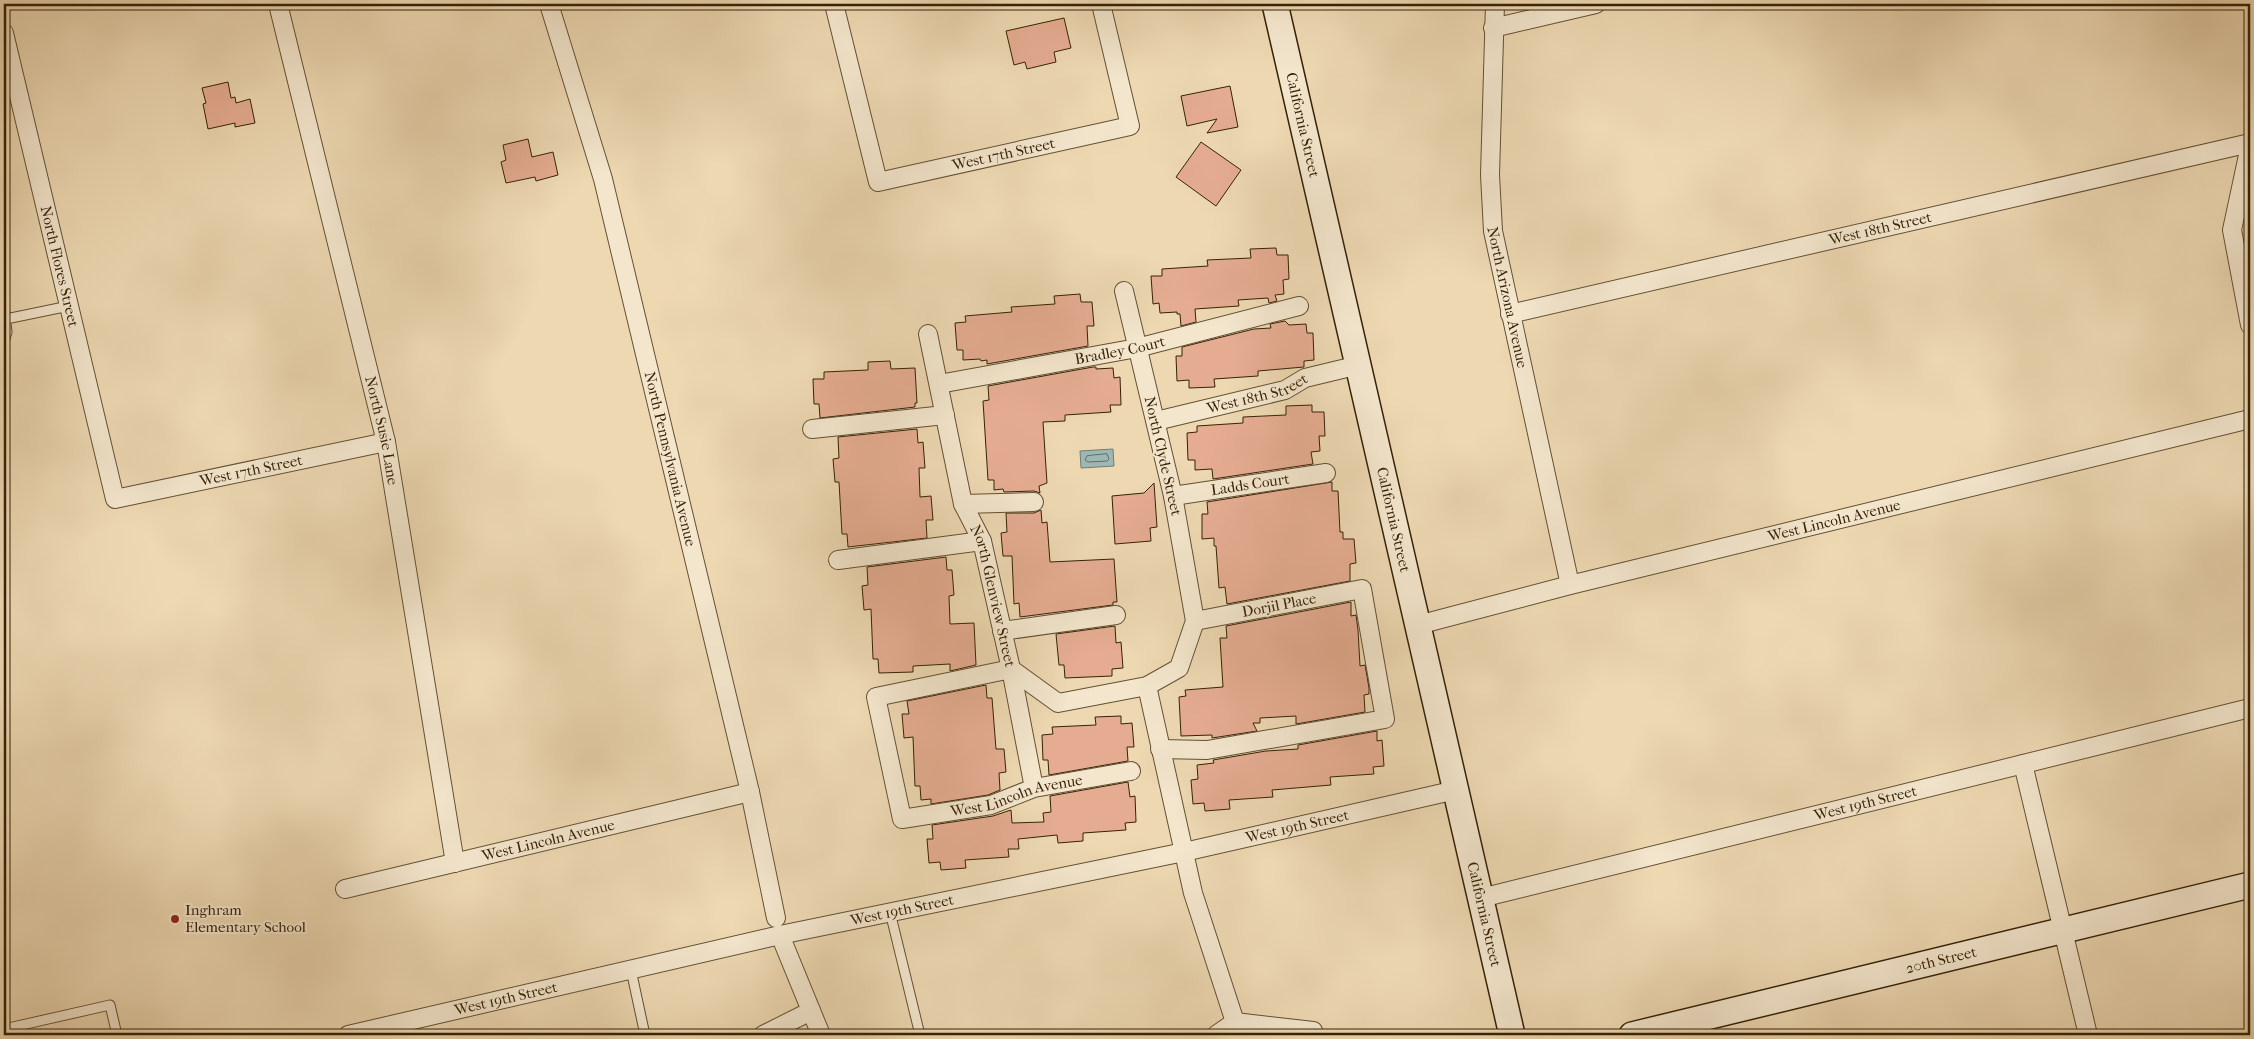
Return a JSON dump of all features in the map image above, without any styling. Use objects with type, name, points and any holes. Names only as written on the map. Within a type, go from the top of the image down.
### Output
[{"type":"street","name":"North Susie Lane","points":[[278,4],[386,442],[454,863]]},
{"type":"street","name":"North Pennsylvania Avenue","points":[[548,4],[603,179],[750,792],[776,918]]},
{"type":"street","name":"West 17th Street","points":[[834,4],[878,182],[1130,126],[1101,4]]},
{"type":"street","name":"California Street","points":[[1275,4],[1512,1035]]},
{"type":"street","name":"North Arizona Avenue","points":[[1495,4],[1490,184],[1493,231],[1570,585]]},
{"type":"street","points":[[1493,28],[1596,4]]},
{"type":"street","name":"North Flores Street","points":[[4,32],[115,499]]},
{"type":"street","name":"West 18th Street","points":[[1510,314],[2250,145]]},
{"type":"street","points":[[2250,145],[2232,230],[2250,325]]},
{"type":"street","name":"North Clyde Street","points":[[1124,291],[1136,348],[1156,421],[1173,496],[1195,621]]},
{"type":"street","name":"Bradley Court","points":[[939,384],[1136,348],[1299,306]]},
{"type":"street","name":"North Glenview Street","points":[[928,334],[963,504],[982,541],[1011,669],[1058,703],[1147,686],[1178,668],[1195,621]]},
{"type":"street","name":"West 18th Street","points":[[1156,421],[1285,390],[1305,378],[1359,365]]},
{"type":"street","points":[[812,429],[945,415]]},
{"type":"street","name":"West Lincoln Avenue","points":[[1418,624],[1570,585],[2250,419]]},
{"type":"street","name":"West 17th Street","points":[[115,499],[386,442]]},
{"type":"street","name":"Ladds Court","points":[[1173,496],[1326,473]]},
{"type":"street","points":[[963,504],[1034,502]]},
{"type":"street","points":[[838,560],[982,541]]},
{"type":"street","name":"Dorjil Place","points":[[1160,749],[1208,750],[1385,719],[1362,589],[1195,621]]},
{"type":"street","points":[[1002,631],[1116,615]]},
{"type":"street","name":"West Lincoln Avenue","points":[[1011,669],[876,697],[902,819],[992,805],[1034,788],[1132,772]]},
{"type":"street","points":[[1011,669],[1034,788]]},
{"type":"street","points":[[1147,686],[1193,892],[1238,1029]]},
{"type":"street","name":"West 19th Street","points":[[1481,898],[2250,708]]},
{"type":"street","points":[[2023,764],[2088,1035]]},
{"type":"street","name":"West 19th Street","points":[[348,1035],[396,1030],[631,970],[780,935],[1184,852],[1456,790]]},
{"type":"street","name":"West Lincoln Avenue","points":[[345,889],[750,792]]},
{"type":"street","name":"20th Street","points":[[1632,1035],[2250,885]]},
{"type":"street","points":[[780,935],[821,1035]]},
{"type":"street","points":[[763,1035],[811,1011]]},
{"type":"street","points":[[1216,1035],[1238,1029],[1313,1031],[1314,1035]]},
{"type":"lane","points":[[6,319],[69,306]]},
{"type":"lane","points":[[4,307],[7,332],[4,342]]},
{"type":"lane","points":[[890,912],[920,1035]]},
{"type":"lane","points":[[631,970],[645,1035]]},
{"type":"lane","points":[[4,1029],[110,1005],[117,1035]]},
{"type":"water","points":[[1113,449],[1114,466],[1081,468],[1080,451]]},
{"type":"building","points":[[1064,18],[1071,48],[1054,52],[1056,62],[1027,69],[1025,62],[1014,65],[1006,31]]},
{"type":"building","points":[[228,82],[231,98],[235,97],[236,103],[250,99],[255,123],[235,127],[235,123],[208,129],[203,104],[206,103],[202,88]]},
{"type":"building","points":[[1230,86],[1238,127],[1207,133],[1217,119],[1187,126],[1181,96]]},
{"type":"building","points":[[528,139],[532,157],[553,152],[558,175],[536,181],[535,177],[506,183],[501,162],[506,160],[503,145]]},
{"type":"building","points":[[1201,142],[1241,170],[1216,206],[1176,177]]},
{"type":"building","points":[[1276,248],[1277,255],[1288,255],[1289,279],[1283,280],[1284,294],[1275,295],[1277,301],[1269,303],[1268,298],[1238,300],[1239,306],[1195,309],[1196,322],[1181,326],[1180,314],[1177,314],[1177,312],[1160,313],[1159,303],[1153,304],[1151,276],[1162,276],[1162,269],[1208,266],[1207,260],[1251,258],[1250,249]]},
{"type":"building","points":[[1080,294],[1081,302],[1092,302],[1094,326],[1087,326],[1088,346],[987,364],[987,360],[963,360],[963,350],[957,350],[955,323],[966,322],[965,316],[1012,312],[1011,307],[1055,304],[1054,296]]},
{"type":"building","points":[[1285,321],[1289,325],[1306,324],[1307,333],[1313,333],[1314,360],[1304,361],[1304,367],[1258,371],[1258,376],[1214,379],[1215,387],[1189,388],[1189,380],[1177,381],[1176,356],[1182,356],[1182,347],[1254,329],[1271,328],[1270,324]]},
{"type":"building","points":[[890,361],[891,369],[915,368],[917,403],[915,403],[915,407],[820,418],[819,404],[814,404],[813,379],[824,379],[824,372],[868,370],[868,362]]},
{"type":"building","points":[[1096,367],[1096,369],[1113,368],[1114,378],[1120,377],[1121,405],[1110,405],[1111,412],[1065,415],[1065,421],[1043,422],[1047,483],[1039,486],[1040,493],[1034,491],[1004,492],[1003,489],[994,490],[994,480],[988,480],[983,401],[989,400],[988,386]]},
{"type":"building","points":[[1312,405],[1312,412],[1324,412],[1325,436],[1319,436],[1320,451],[1311,452],[1313,464],[1213,479],[1212,469],[1195,470],[1195,460],[1188,460],[1187,433],[1197,432],[1197,426],[1243,423],[1243,417],[1286,415],[1286,406]]},
{"type":"building","points":[[917,429],[918,443],[923,442],[925,468],[919,468],[920,497],[931,496],[933,520],[926,520],[927,538],[848,547],[847,534],[842,534],[839,482],[835,482],[833,459],[839,458],[838,437]]},
{"type":"building","points":[[1332,482],[1332,491],[1338,491],[1340,532],[1343,532],[1343,539],[1354,539],[1356,563],[1350,564],[1350,581],[1227,604],[1225,587],[1219,588],[1214,538],[1202,539],[1202,514],[1208,514],[1207,502]]},
{"type":"building","points":[[1154,483],[1157,527],[1150,528],[1151,541],[1115,544],[1112,496],[1144,493]]},
{"type":"building","points":[[1041,510],[1042,523],[1047,522],[1050,562],[1114,559],[1117,602],[1113,602],[1113,605],[1020,617],[1019,603],[1014,604],[1012,556],[1003,556],[1001,533],[1007,532],[1006,513],[1034,513]]},
{"type":"building","points":[[946,557],[947,570],[952,570],[954,595],[949,596],[950,624],[974,623],[976,665],[950,671],[950,664],[913,666],[913,672],[879,673],[878,659],[873,659],[871,609],[864,610],[862,586],[868,585],[867,567]]},
{"type":"building","points":[[1351,602],[1351,616],[1356,615],[1360,666],[1365,665],[1369,688],[1369,694],[1364,695],[1365,712],[1296,724],[1296,716],[1260,718],[1260,723],[1253,723],[1257,731],[1212,738],[1212,735],[1181,736],[1179,697],[1186,696],[1185,690],[1223,687],[1220,638],[1227,638],[1226,626]]},
{"type":"building","points":[[1115,626],[1116,643],[1121,642],[1123,668],[1112,669],[1112,676],[1065,678],[1064,665],[1059,665],[1056,634]]},
{"type":"building","points":[[986,685],[987,698],[992,698],[996,749],[1004,749],[1006,772],[999,773],[1000,790],[988,795],[931,804],[931,799],[921,800],[920,786],[915,786],[913,737],[904,738],[902,714],[909,714],[907,701]]},
{"type":"building","points":[[1121,716],[1121,724],[1132,723],[1134,747],[1127,747],[1128,761],[1049,775],[1048,760],[1043,760],[1042,735],[1053,734],[1052,727],[1096,725],[1095,717]]},
{"type":"building","points":[[1377,731],[1377,741],[1382,740],[1384,766],[1373,767],[1374,774],[1330,777],[1331,785],[1272,790],[1273,797],[1229,800],[1230,809],[1205,811],[1204,803],[1193,804],[1191,780],[1198,779],[1197,765],[1214,763],[1213,760],[1266,751],[1298,749],[1298,745]]},
{"type":"building","points":[[1128,782],[1130,797],[1135,796],[1136,822],[1125,823],[1126,830],[1083,833],[1083,841],[1058,843],[1057,835],[1018,839],[1019,849],[1008,849],[1009,857],[965,860],[966,868],[941,870],[940,862],[929,863],[927,839],[933,839],[932,825],[993,816],[1011,810],[1012,823],[1044,822],[1043,813],[1051,812],[1050,796]]},
{"type":"place","name":"Inghram Elementary School","points":[[175,919]]}]
